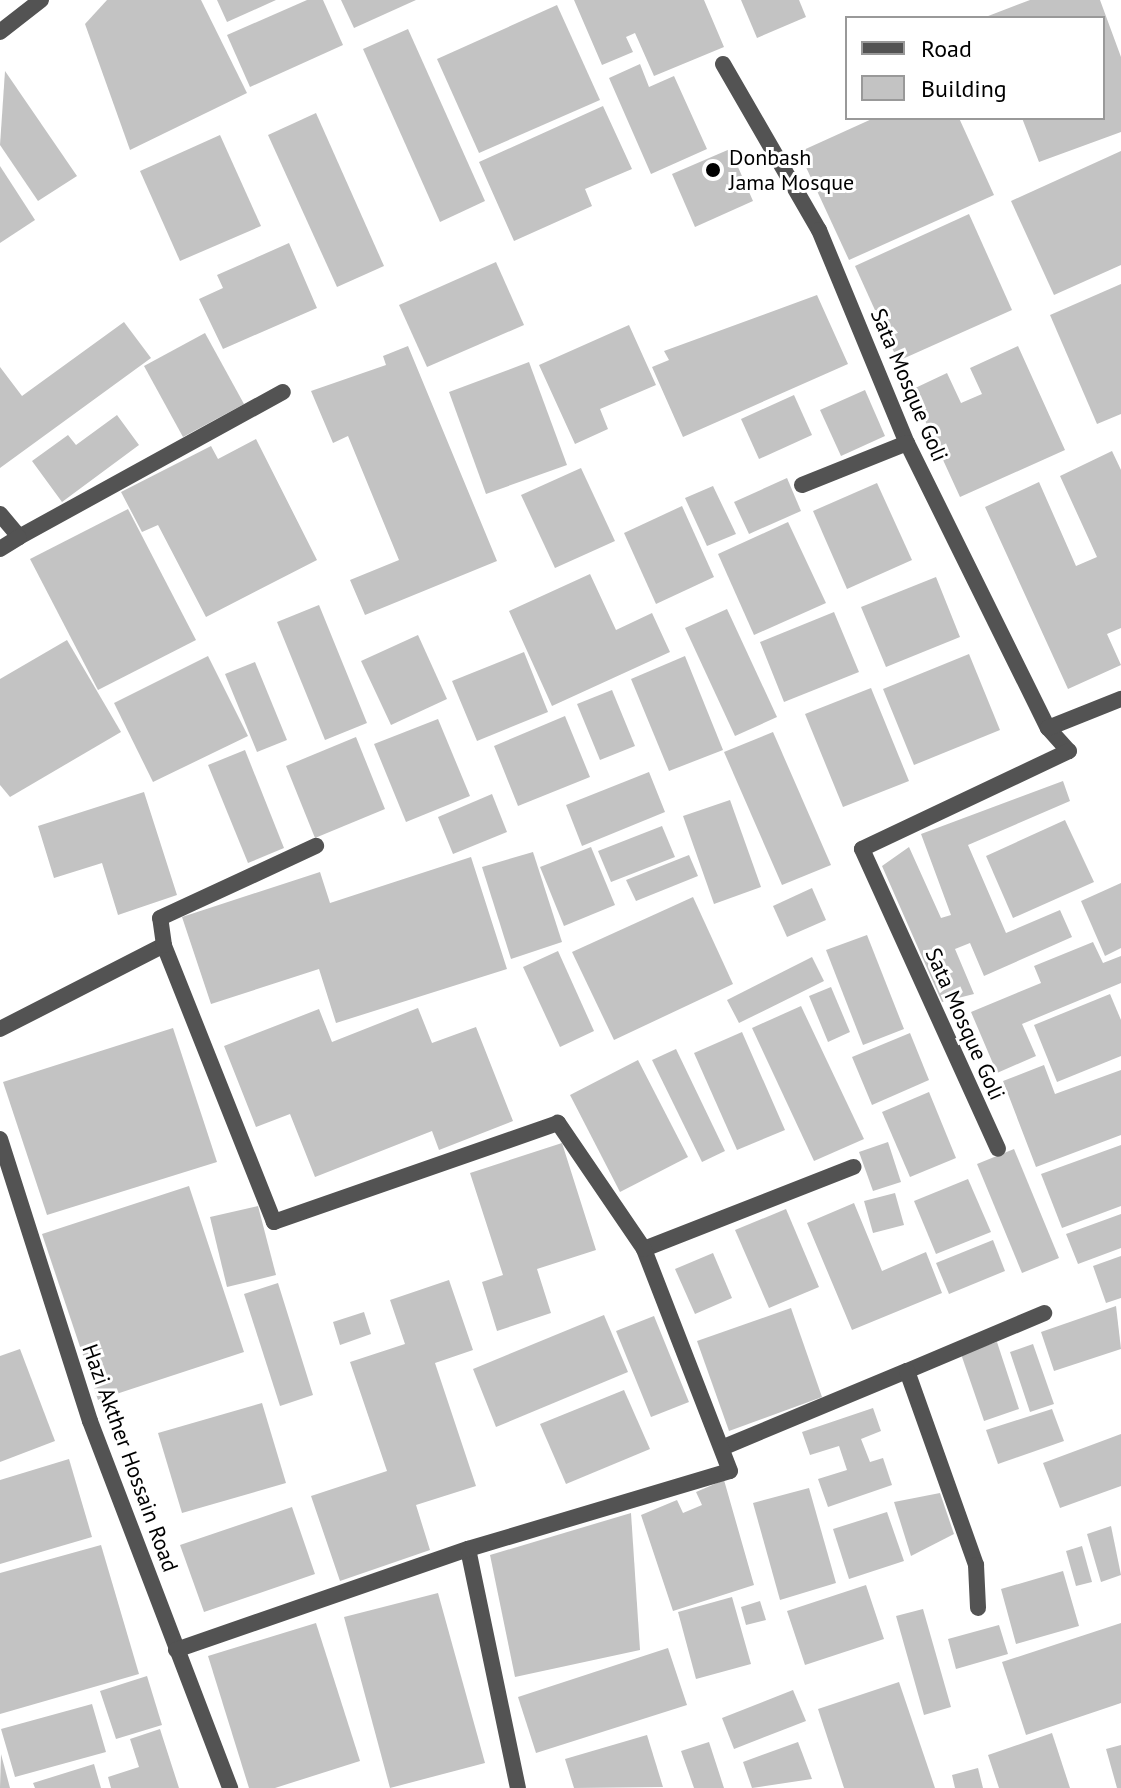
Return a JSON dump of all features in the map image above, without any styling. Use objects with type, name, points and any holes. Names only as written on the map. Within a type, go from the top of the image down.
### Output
[{"type":"street","points":[[0,32],[41,0]]},
{"type":"street","name":"Sata Mosque Goli","points":[[723,64],[819,230],[907,443],[1048,728],[1069,751],[862,849],[998,1149]]},
{"type":"street","points":[[0,549],[283,392]]},
{"type":"street","points":[[802,485],[907,443]]},
{"type":"street","points":[[0,514],[19,537]]},
{"type":"street","points":[[1048,728],[1121,699]]},
{"type":"street","points":[[176,1650],[468,1549],[730,1471],[724,1447],[644,1249],[558,1123],[274,1222],[164,945],[160,918],[316,846]]},
{"type":"street","points":[[0,1029],[164,945]]},
{"type":"street","name":"Hazi Akther Hossain Road","points":[[0,1139],[90,1421],[230,1788]]},
{"type":"street","points":[[644,1249],[853,1167]]},
{"type":"street","points":[[724,1447],[1044,1313]]},
{"type":"street","points":[[907,1371],[976,1565],[978,1608]]},
{"type":"street","points":[[468,1549],[518,1788]]},
{"type":"building","points":[[107,0],[201,0],[247,93],[130,150],[85,24]]},
{"type":"building","points":[[217,0],[276,0],[227,22]]},
{"type":"building","points":[[307,0],[323,0],[343,45],[250,87],[227,35]]},
{"type":"building","points":[[341,0],[416,0],[354,28]]},
{"type":"building","points":[[574,0],[704,0],[724,47],[654,76],[635,33],[626,37],[633,52],[602,65]]},
{"type":"building","points":[[741,0],[799,0],[806,17],[757,38]]},
{"type":"building","points":[[1030,0],[1100,0],[1121,57],[1121,132],[1039,162],[1023,120],[1105,120],[1105,16],[988,16]]},
{"type":"building","points":[[557,5],[600,100],[479,153],[437,59]]},
{"type":"building","points":[[408,29],[485,201],[440,222],[363,49]]},
{"type":"building","points":[[640,64],[649,87],[674,76],[707,149],[651,174],[609,78]]},
{"type":"building","points":[[5,71],[77,176],[38,201],[0,145]]},
{"type":"building","points":[[603,106],[632,169],[585,189],[592,206],[514,241],[479,162]]},
{"type":"building","points":[[316,113],[384,266],[337,287],[268,135]]},
{"type":"building","points":[[870,120],[960,120],[994,195],[849,260],[799,152]]},
{"type":"building","points":[[220,135],[261,226],[180,261],[140,171]]},
{"type":"building","points":[[730,149],[753,201],[695,227],[672,174]]},
{"type":"building","points":[[1121,151],[1121,265],[1054,295],[1011,201]]},
{"type":"building","points":[[0,166],[35,220],[0,243]]},
{"type":"building","points":[[969,214],[1012,310],[898,361],[855,266]]},
{"type":"building","points":[[289,243],[317,308],[223,349],[199,299],[223,288],[217,275]]},
{"type":"building","points":[[496,262],[524,325],[427,367],[399,305]]},
{"type":"building","points":[[1121,284],[1121,414],[1097,424],[1050,315]]},
{"type":"building","points":[[817,295],[848,364],[683,437],[652,367],[669,360],[664,351]]},
{"type":"building","points":[[124,322],[151,358],[0,468],[0,367],[22,396]]},
{"type":"building","points":[[629,325],[656,385],[600,409],[608,429],[575,444],[539,365]]},
{"type":"building","points":[[205,333],[244,404],[183,437],[144,366]]},
{"type":"building","points":[[408,346],[497,561],[365,615],[350,580],[399,560],[348,436],[333,443],[311,391],[386,365],[383,356]]},
{"type":"building","points":[[1018,346],[1065,450],[960,497],[911,390],[947,373],[961,403],[982,394],[970,368]]},
{"type":"building","points":[[529,362],[567,465],[486,494],[449,392]]},
{"type":"building","points":[[865,390],[885,436],[841,456],[820,410]]},
{"type":"building","points":[[794,395],[812,435],[759,459],[741,419]]},
{"type":"building","points":[[117,415],[139,445],[62,502],[32,461],[68,435],[76,445]]},
{"type":"building","points":[[256,439],[317,560],[206,617],[158,525],[142,532],[121,492],[211,446],[218,459]]},
{"type":"building","points":[[1112,451],[1121,470],[1121,628],[1107,634],[1121,665],[1068,689],[985,507],[1039,482],[1076,566],[1097,557],[1060,476]]},
{"type":"building","points":[[581,468],[615,541],[555,568],[521,495]]},
{"type":"building","points":[[787,478],[801,511],[749,534],[734,502]]},
{"type":"building","points":[[877,483],[912,560],[847,589],[813,511]]},
{"type":"building","points":[[713,486],[736,534],[707,546],[685,498]]},
{"type":"building","points":[[682,506],[714,577],[656,604],[624,533]]},
{"type":"building","points":[[128,509],[196,640],[98,690],[30,559]]},
{"type":"building","points":[[788,522],[826,603],[754,635],[718,554]]},
{"type":"building","points":[[590,574],[616,630],[652,613],[670,652],[552,706],[509,611]]},
{"type":"building","points":[[936,577],[960,637],[886,667],[861,607]]},
{"type":"building","points":[[319,605],[367,723],[325,740],[277,622]]},
{"type":"building","points":[[727,609],[777,717],[735,736],[685,628]]},
{"type":"building","points":[[834,612],[859,672],[784,702],[760,642]]},
{"type":"building","points":[[418,635],[447,699],[391,725],[361,661]]},
{"type":"building","points":[[67,640],[121,732],[10,797],[0,785],[0,679]]},
{"type":"building","points":[[524,652],[548,712],[477,741],[452,681]]},
{"type":"building","points":[[969,654],[1000,730],[914,765],[883,689]]},
{"type":"building","points":[[208,656],[248,736],[153,782],[114,703]]},
{"type":"building","points":[[685,656],[723,750],[669,771],[631,679]]},
{"type":"building","points":[[255,662],[287,740],[257,752],[225,674]]},
{"type":"building","points":[[871,688],[909,781],[843,807],[805,714]]},
{"type":"building","points":[[612,690],[635,746],[600,760],[577,704]]},
{"type":"building","points":[[565,716],[590,777],[518,806],[494,746]]},
{"type":"building","points":[[438,719],[470,796],[406,822],[374,744]]},
{"type":"building","points":[[773,732],[831,865],[782,885],[724,752]]},
{"type":"building","points":[[356,737],[385,809],[315,838],[286,766]]},
{"type":"building","points":[[245,750],[284,848],[248,863],[208,765]]},
{"type":"building","points":[[649,772],[665,812],[582,846],[566,805]]},
{"type":"building","points":[[1063,781],[1070,801],[968,845],[1006,933],[1060,910],[1072,937],[984,976],[970,943],[955,949],[974,994],[942,1002],[882,866],[909,847],[941,918],[951,915],[921,834]]},
{"type":"building","points":[[144,792],[177,895],[118,915],[102,863],[54,878],[38,826]]},
{"type":"building","points":[[492,794],[507,832],[453,854],[438,817]]},
{"type":"building","points":[[730,800],[761,887],[714,904],[683,816]]},
{"type":"building","points":[[1065,820],[1094,882],[1013,918],[986,856]]},
{"type":"building","points":[[662,826],[675,857],[611,882],[598,851]]},
{"type":"building","points":[[591,847],[615,905],[564,926],[540,867]]},
{"type":"building","points":[[533,852],[562,942],[511,959],[482,867]]},
{"type":"building","points":[[689,855],[698,876],[636,901],[626,880]]},
{"type":"building","points":[[471,857],[507,969],[336,1023],[319,969],[211,1004],[182,917],[320,872],[330,903]]},
{"type":"building","points":[[1121,883],[1121,948],[1105,956],[1081,901]]},
{"type":"building","points":[[812,888],[826,920],[787,937],[773,906]]},
{"type":"building","points":[[693,897],[733,984],[614,1040],[572,952]]},
{"type":"building","points":[[867,935],[904,1029],[863,1045],[826,950]]},
{"type":"building","points":[[1093,942],[1103,963],[1121,956],[1121,983],[1022,1024],[1036,1056],[997,1073],[971,1012],[1041,983],[1034,966]]},
{"type":"building","points":[[558,951],[594,1031],[560,1047],[523,967]]},
{"type":"building","points":[[812,957],[824,981],[739,1023],[727,1000]]},
{"type":"building","points":[[831,987],[850,1032],[828,1042],[809,996]]},
{"type":"building","points":[[1110,994],[1121,1020],[1121,1056],[1057,1082],[1034,1025]]},
{"type":"building","points":[[801,1006],[864,1139],[814,1161],[752,1028]]},
{"type":"building","points":[[418,1008],[432,1043],[476,1027],[513,1121],[439,1150],[432,1131],[315,1177],[290,1114],[256,1127],[224,1046],[319,1009],[332,1042]]},
{"type":"building","points":[[173,1028],[217,1162],[47,1215],[3,1082]]},
{"type":"building","points":[[742,1032],[785,1130],[737,1150],[694,1053]]},
{"type":"building","points":[[910,1033],[929,1080],[872,1105],[852,1057]]},
{"type":"building","points":[[676,1049],[725,1151],[702,1162],[652,1060]]},
{"type":"building","points":[[638,1060],[688,1157],[620,1192],[570,1095]]},
{"type":"building","points":[[1044,1065],[1055,1094],[1121,1070],[1121,1135],[1036,1167],[1003,1081]]},
{"type":"building","points":[[929,1092],[956,1158],[910,1177],[882,1112]]},
{"type":"building","points":[[888,1142],[901,1182],[873,1191],[859,1152]]},
{"type":"building","points":[[562,1143],[596,1250],[537,1269],[551,1313],[497,1331],[482,1282],[503,1275],[470,1173]]},
{"type":"building","points":[[1121,1145],[1121,1206],[1062,1228],[1041,1174]]},
{"type":"building","points":[[1014,1149],[1059,1258],[1022,1273],[977,1164]]},
{"type":"building","points":[[968,1179],[991,1232],[936,1254],[914,1201]]},
{"type":"building","points":[[189,1186],[244,1352],[98,1400],[42,1234]]},
{"type":"building","points":[[895,1193],[904,1225],[873,1233],[864,1201]]},
{"type":"building","points":[[854,1203],[882,1271],[926,1252],[942,1293],[852,1330],[807,1223]]},
{"type":"building","points":[[258,1206],[276,1275],[227,1287],[210,1217]]},
{"type":"building","points":[[786,1209],[819,1287],[769,1308],[735,1230]]},
{"type":"building","points":[[1121,1214],[1121,1248],[1078,1264],[1066,1234]]},
{"type":"building","points":[[993,1240],[1005,1271],[949,1294],[936,1263]]},
{"type":"building","points":[[713,1253],[732,1298],[695,1314],[675,1269]]},
{"type":"building","points":[[1121,1256],[1121,1298],[1106,1303],[1093,1266]]},
{"type":"building","points":[[449,1280],[473,1350],[435,1363],[476,1486],[416,1505],[430,1550],[340,1581],[311,1496],[387,1471],[350,1362],[405,1344],[390,1300]]},
{"type":"building","points":[[278,1283],[313,1395],[280,1406],[244,1294]]},
{"type":"building","points":[[1116,1306],[1121,1349],[1054,1371],[1041,1332]]},
{"type":"building","points":[[791,1308],[822,1397],[729,1431],[697,1341]]},
{"type":"building","points":[[364,1312],[371,1334],[340,1345],[333,1322]]},
{"type":"building","points":[[604,1315],[628,1372],[496,1427],[473,1369]]},
{"type":"building","points":[[654,1316],[689,1402],[651,1417],[616,1331]]},
{"type":"building","points":[[997,1342],[1019,1409],[984,1421],[961,1354]]},
{"type":"building","points":[[1033,1344],[1054,1404],[1030,1412],[1010,1352]]},
{"type":"building","points":[[20,1349],[55,1441],[0,1462],[0,1356]]},
{"type":"building","points":[[624,1390],[650,1449],[566,1484],[540,1424]]},
{"type":"building","points":[[262,1403],[286,1483],[182,1513],[158,1433]]},
{"type":"building","points":[[873,1408],[881,1431],[861,1439],[870,1462],[883,1458],[892,1485],[828,1507],[818,1479],[847,1470],[839,1446],[810,1455],[802,1432]]},
{"type":"building","points":[[1052,1409],[1064,1441],[998,1464],[986,1430]]},
{"type":"building","points":[[1121,1434],[1121,1486],[1060,1508],[1043,1463]]},
{"type":"building","points":[[69,1459],[92,1537],[0,1564],[0,1480]]},
{"type":"building","points":[[724,1480],[754,1585],[673,1611],[641,1515],[677,1500],[683,1513],[702,1505],[696,1492]]},
{"type":"building","points":[[809,1488],[836,1583],[780,1600],[753,1503]]},
{"type":"building","points":[[940,1493],[954,1534],[911,1556],[894,1502]]},
{"type":"building","points":[[292,1507],[315,1574],[204,1612],[180,1545]]},
{"type":"building","points":[[887,1512],[904,1561],[849,1579],[833,1529]]},
{"type":"building","points":[[631,1513],[640,1650],[515,1677],[490,1555]]},
{"type":"building","points":[[1111,1526],[1121,1575],[1101,1582],[1087,1534]]},
{"type":"building","points":[[101,1545],[139,1674],[0,1714],[0,1573]]},
{"type":"building","points":[[1082,1546],[1092,1582],[1076,1586],[1066,1551]]},
{"type":"building","points":[[1063,1571],[1079,1626],[1016,1644],[1001,1589]]},
{"type":"building","points":[[866,1585],[884,1639],[805,1665],[787,1611]]},
{"type":"building","points":[[438,1593],[485,1763],[390,1788],[344,1617]]},
{"type":"building","points":[[732,1597],[751,1664],[696,1679],[678,1612]]},
{"type":"building","points":[[760,1601],[766,1620],[746,1625],[741,1607]]},
{"type":"building","points":[[923,1609],[951,1707],[924,1715],[896,1616]]},
{"type":"building","points":[[316,1623],[360,1761],[275,1788],[249,1788],[208,1656]]},
{"type":"building","points":[[1121,1623],[1121,1703],[1026,1735],[1002,1662]]},
{"type":"building","points":[[999,1625],[1008,1654],[956,1669],[948,1639]]},
{"type":"building","points":[[668,1648],[687,1705],[536,1753],[518,1697]]},
{"type":"building","points":[[147,1676],[162,1725],[116,1739],[100,1691]]},
{"type":"building","points":[[899,1682],[935,1788],[844,1788],[818,1709]]},
{"type":"building","points":[[793,1690],[806,1721],[734,1749],[722,1718]]},
{"type":"building","points":[[92,1704],[106,1752],[15,1777],[1,1729]]},
{"type":"building","points":[[160,1729],[179,1788],[111,1788],[108,1777],[139,1767],[130,1739]]},
{"type":"building","points":[[1052,1733],[1070,1788],[999,1788],[988,1755]]},
{"type":"building","points":[[647,1735],[663,1787],[574,1788],[565,1759]]},
{"type":"building","points":[[709,1742],[724,1788],[694,1788],[681,1751]]},
{"type":"building","points":[[798,1742],[812,1779],[752,1788],[743,1762]]},
{"type":"building","points":[[1121,1745],[1121,1788],[1117,1788],[1106,1749]]},
{"type":"building","points":[[1,1754],[10,1788],[0,1788]]},
{"type":"building","points":[[94,1764],[101,1788],[35,1788],[33,1783]]},
{"type":"building","points":[[978,1768],[983,1788],[955,1788],[952,1775]]},
{"type":"place","name":"Donbash Jama Mosque","points":[[713,170]]}]
